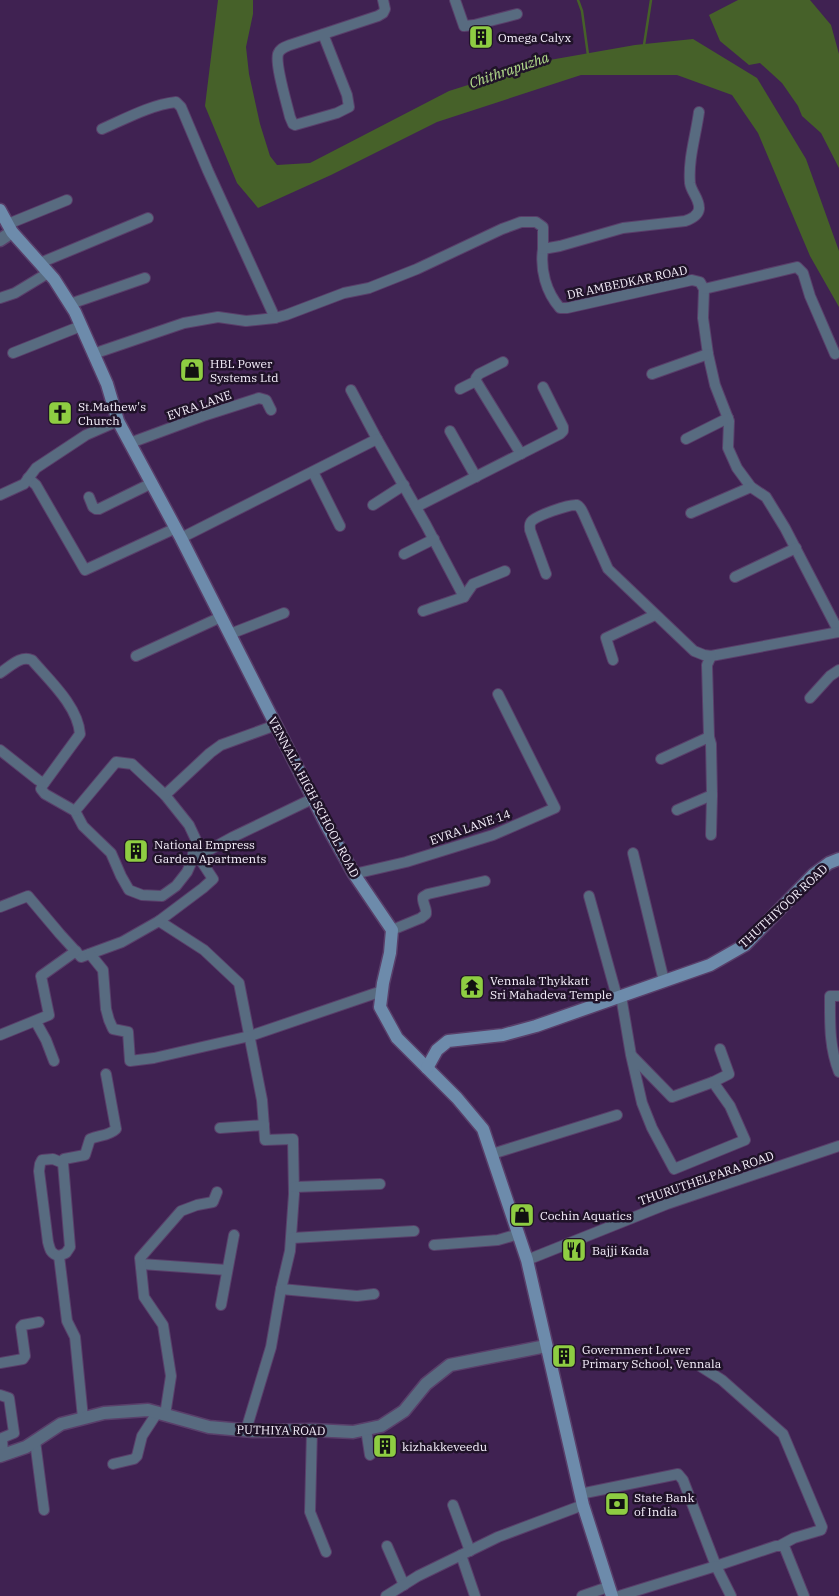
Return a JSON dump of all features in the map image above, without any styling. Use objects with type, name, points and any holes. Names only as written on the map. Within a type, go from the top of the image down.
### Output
[{"type":"main road","name":"VENNALA HIGH SCHOOL ROAD","points":[[0,210],[10,228],[44,268],[70,304],[107,384],[118,421],[179,533],[354,874],[392,930]]},
{"type":"main road","name":"THUTHIYOOR ROAD","points":[[427,1068],[438,1050],[448,1041],[502,1035],[536,1026],[710,965],[745,946],[814,874],[829,863],[839,859]]},
{"type":"main road","points":[[392,930],[390,953],[380,1007],[397,1038],[457,1098],[483,1129],[527,1260],[582,1499],[610,1591]]},
{"type":"street","points":[[323,34],[347,94],[349,107],[337,114],[295,125],[292,124],[290,117],[278,65],[278,54],[281,49],[323,34],[383,13],[385,9],[383,0]]},
{"type":"street","points":[[455,0],[464,26],[517,14]]},
{"type":"street","points":[[102,129],[169,102],[176,102],[181,107],[275,318]]},
{"type":"street","points":[[94,354],[184,323],[218,317],[246,321],[275,318],[344,293],[369,288],[522,222],[536,222],[543,227],[543,249],[623,228],[684,221],[694,217],[699,210],[698,202],[690,184],[691,154],[699,112]]},
{"type":"street","points":[[0,240],[10,228],[67,200]]},
{"type":"street","points":[[0,298],[15,293],[44,268],[148,218]]},
{"type":"street","name":"DR AMBEDKAR ROAD","points":[[543,249],[541,263],[544,279],[555,303],[560,308],[587,305],[692,280],[700,282],[704,289]]},
{"type":"street","points":[[546,574],[530,526],[534,520],[564,507],[576,505],[580,507],[584,515],[608,569],[694,651],[711,656],[839,632],[796,548],[766,496],[752,487],[737,468],[728,448],[728,418],[715,385],[708,354],[703,318],[704,289],[798,266],[803,273],[810,296],[835,354]]},
{"type":"street","points":[[70,304],[145,278]]},
{"type":"street","points":[[13,352],[81,326]]},
{"type":"street","points":[[652,374],[708,354]]},
{"type":"street","points":[[460,388],[476,381],[479,374],[503,362]]},
{"type":"street","points":[[476,381],[521,454]]},
{"type":"street","points":[[416,507],[560,434],[563,427],[543,387]]},
{"type":"street","points":[[351,390],[464,597]]},
{"type":"street","name":"EVRA LANE","points":[[130,443],[259,398],[266,400],[271,410]]},
{"type":"street","points":[[686,439],[728,418]]},
{"type":"street","points":[[0,496],[24,484],[36,468],[86,434],[118,421]]},
{"type":"street","points":[[450,431],[476,477]]},
{"type":"street","points":[[28,478],[36,485],[85,570],[179,533],[312,472],[377,439]]},
{"type":"street","points":[[312,472],[340,526]]},
{"type":"street","points":[[89,496],[93,507],[99,509],[152,483]]},
{"type":"street","points":[[373,505],[404,485]]},
{"type":"street","points":[[691,513],[752,487]]},
{"type":"street","points":[[404,554],[434,539]]},
{"type":"street","points":[[735,577],[796,548]]},
{"type":"street","points":[[423,611],[464,597],[473,584],[505,571]]},
{"type":"street","points":[[230,634],[284,613]]},
{"type":"street","points":[[613,660],[606,638],[655,615]]},
{"type":"street","points":[[136,656],[221,617]]},
{"type":"street","points":[[711,656],[707,665],[709,737],[711,744],[711,835]]},
{"type":"street","points":[[0,673],[21,658],[32,660],[71,707],[79,726],[80,734],[41,789],[44,794],[75,811],[83,826],[111,853],[129,890],[142,895],[162,896],[176,886],[187,872],[191,864],[196,840],[189,825],[165,796],[132,764],[116,762],[75,811]]},
{"type":"street","points":[[810,698],[830,676],[839,670]]},
{"type":"street","name":"EVRA LANE 14","points":[[354,874],[406,862],[493,835],[555,808],[498,694]]},
{"type":"street","points":[[165,796],[221,745],[276,725]]},
{"type":"street","points":[[661,758],[709,737]]},
{"type":"street","points":[[0,750],[44,783]]},
{"type":"street","points":[[677,810],[712,795]]},
{"type":"street","points":[[0,907],[28,896],[81,957],[90,954],[122,942],[159,921],[213,879],[198,856],[314,798]]},
{"type":"street","points":[[633,853],[664,981]]},
{"type":"street","points":[[392,930],[426,914],[423,897],[428,894],[484,881]]},
{"type":"street","points":[[590,896],[619,996],[645,1112],[674,1169],[745,1140],[730,1106],[713,1082]]},
{"type":"street","points":[[159,921],[204,950],[239,983],[262,1100],[265,1140],[293,1139],[292,1238],[271,1347],[246,1430]]},
{"type":"street","points":[[0,1036],[49,1015],[41,976],[76,951]]},
{"type":"street","points":[[90,954],[103,970],[106,1009],[111,1026],[114,1029],[128,1032],[130,1061],[154,1058],[250,1036],[382,991]]},
{"type":"street","points":[[839,996],[830,996],[830,1040],[839,1072]]},
{"type":"street","points":[[36,1022],[46,1040],[54,1061]]},
{"type":"street","points":[[631,1056],[672,1097],[729,1074],[720,1049]]},
{"type":"street","points":[[62,1163],[64,1160],[85,1155],[90,1139],[99,1135],[112,1134],[116,1129],[106,1074]]},
{"type":"street","points":[[639,1089],[655,1080]]},
{"type":"street","points":[[492,1154],[618,1115]]},
{"type":"street","points":[[220,1128],[264,1125]]},
{"type":"street","name":"THURUTHELPARA ROAD","points":[[527,1260],[667,1204],[839,1146]]},
{"type":"street","points":[[53,1159],[62,1163],[70,1247],[66,1253],[59,1256],[50,1251],[39,1171],[42,1160],[53,1159]]},
{"type":"street","points":[[294,1186],[380,1184]]},
{"type":"street","points":[[113,1464],[134,1459],[137,1456],[142,1436],[161,1414],[170,1376],[163,1325],[144,1297],[140,1258],[181,1211],[196,1205],[213,1202],[217,1192]]},
{"type":"street","points":[[292,1238],[414,1231]]},
{"type":"street","points":[[434,1245],[498,1240],[519,1234]]},
{"type":"street","points":[[221,1305],[234,1235]]},
{"type":"street","points":[[59,1256],[67,1321],[74,1337],[84,1418]]},
{"type":"street","points":[[141,1264],[228,1270]]},
{"type":"street","points":[[281,1289],[357,1296],[374,1294]]},
{"type":"street","points":[[0,1363],[23,1359],[25,1356],[21,1328],[23,1325],[39,1322]]},
{"type":"street","name":"PUTHIYA ROAD","points":[[2,1455],[26,1447],[62,1424],[104,1413],[148,1410],[209,1427],[246,1430],[353,1432],[381,1426],[404,1412],[426,1384],[450,1365],[546,1346]]},
{"type":"street","points":[[619,1596],[781,1545],[794,1538],[821,1530],[822,1526],[783,1434],[722,1380],[700,1366]]},
{"type":"street","points":[[0,1395],[9,1398],[14,1434],[2,1438],[2,1455]]},
{"type":"street","points":[[366,1429],[370,1455]]},
{"type":"street","points":[[312,1430],[310,1512],[326,1552]]},
{"type":"street","points":[[35,1441],[44,1510]]},
{"type":"street","points":[[386,1596],[418,1576],[582,1499],[678,1474],[683,1480],[716,1566],[731,1596]]},
{"type":"street","points":[[453,1505],[475,1596]]},
{"type":"street","points":[[781,1545],[784,1546],[788,1554],[804,1596]]},
{"type":"street","points":[[387,1546],[404,1585]]},
{"type":"street","points":[[582,1596],[610,1591]]},
{"type":"shaded area","points":[[218,0],[253,0],[253,14],[246,47],[249,74],[260,124],[270,156],[277,165],[310,163],[449,91],[544,61],[635,45],[693,39],[757,78],[806,159],[839,251],[839,307],[810,256],[758,133],[732,95],[677,75],[581,75],[437,122],[331,175],[258,208],[237,183],[205,106]]},
{"type":"shaded area","points":[[738,0],[810,0],[831,25],[839,54],[839,168],[821,133],[802,116],[798,106],[782,83],[760,63],[749,65],[720,41],[709,15]]},
{"type":"waterway","points":[[578,0],[582,11],[588,55]]},
{"type":"waterway","points":[[644,45],[651,0]]},
{"type":"place","name":"Omega Calyx","points":[[481,37]]},
{"type":"place","name":"HBL Power Systems Ltd","points":[[192,370]]},
{"type":"place","name":"St.Mathew's Church","points":[[60,413]]},
{"type":"place","name":"National Empress Garden Apartments","points":[[136,851]]},
{"type":"place","name":"Vennala Thykkatt Sri Mahadeva Temple","points":[[472,987]]},
{"type":"place","name":"Cochin Aquatics","points":[[522,1215]]},
{"type":"place","name":"Bajji Kada","points":[[574,1250]]},
{"type":"place","name":"Government Lower Primary School, Vennala","points":[[564,1356]]},
{"type":"place","name":"kizhakkeveedu","points":[[385,1446]]},
{"type":"place","name":"State Bank of India","points":[[617,1504]]},
{"type":"water label","name":"Chithrapuzha","points":[[509,70]]}]
